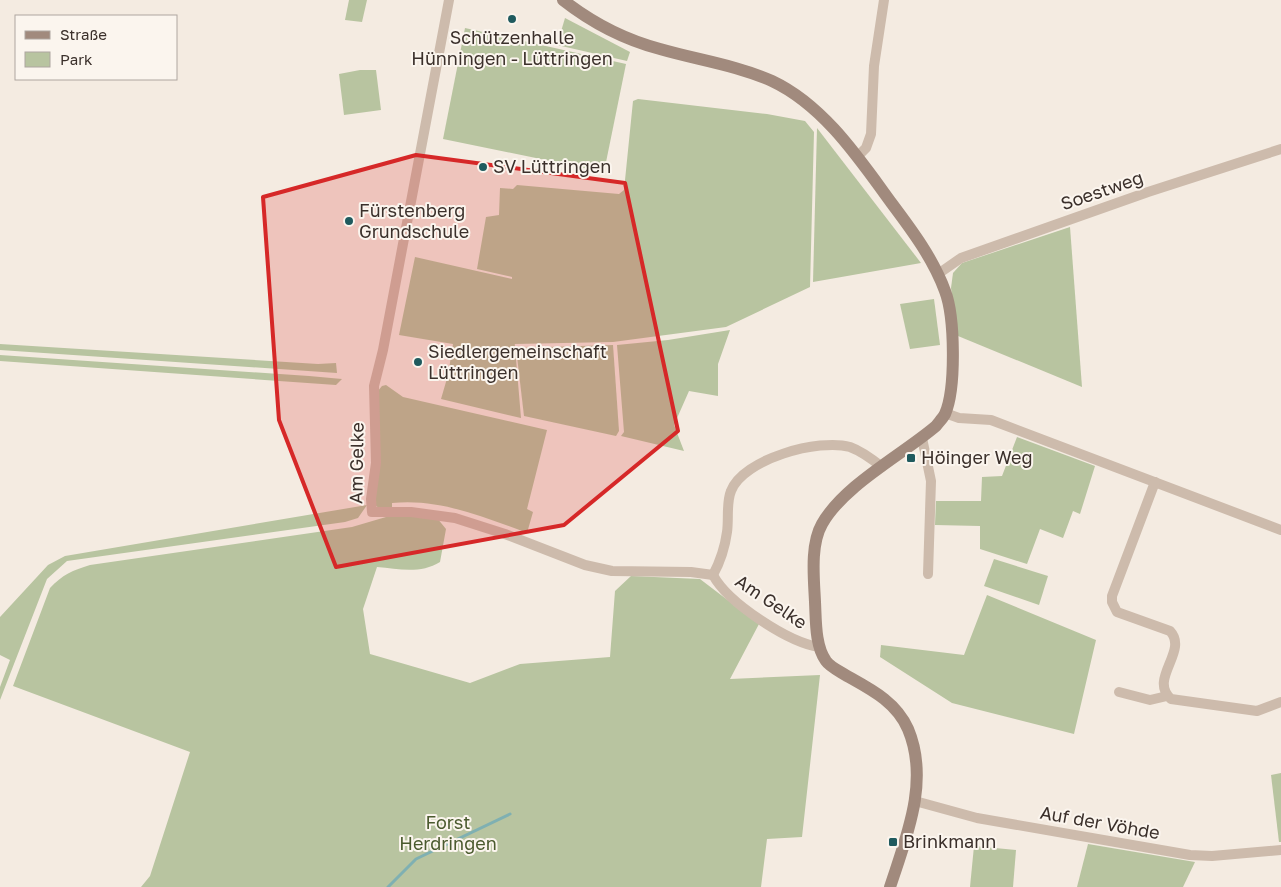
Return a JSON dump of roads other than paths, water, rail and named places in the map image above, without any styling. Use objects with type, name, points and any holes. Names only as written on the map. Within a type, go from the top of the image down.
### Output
[{"type":"street","name":"Am Gelke","points":[[449,0],[383,350],[374,386],[376,463],[371,499],[372,512],[411,512],[455,518],[505,534],[585,565],[612,571],[691,572],[713,575],[719,586],[734,600],[780,632],[805,645],[819,647]]},
{"type":"street","points":[[563,0],[606,27],[632,40],[660,50],[725,64],[774,82],[820,114],[858,156],[927,252],[946,292],[951,318],[952,386],[945,413],[936,426],[922,438],[860,483],[822,524],[816,542],[814,578],[819,647],[826,662],[890,703],[901,716],[909,731],[915,755],[915,801],[890,887]]},
{"type":"street","points":[[858,156],[866,148],[871,134],[874,66],[884,0]]},
{"type":"street","name":"Soestweg","points":[[938,274],[961,258],[1148,192],[1281,149]]},
{"type":"street","points":[[945,413],[959,418],[992,420],[1281,530]]},
{"type":"street","points":[[922,438],[931,481],[928,574]]},
{"type":"street","points":[[713,575],[721,561],[727,534],[730,492],[735,482],[743,475],[778,455],[804,447],[832,444],[850,447],[882,467]]},
{"type":"street","points":[[1155,482],[1112,596],[1112,602],[1117,612],[1170,631],[1174,636],[1175,648],[1163,681],[1167,696],[1175,701],[1264,710],[1281,702]]},
{"type":"street","points":[[1119,692],[1150,700],[1167,696]]},
{"type":"street","name":"Auf der Vöhde","points":[[915,801],[977,818],[1190,855],[1212,856],[1281,850]]},
{"type":"waterway","points":[[388,887],[416,859],[510,814]]},
{"type":"place","name":"Schützenhalle Hünningen - Lüttringen","points":[[512,19]]},
{"type":"place","name":"SV Lüttringen","points":[[483,167]]},
{"type":"place","name":"Fürstenberg Grundschule","points":[[349,221]]},
{"type":"place","name":"Siedlergemeinschaft Lüttringen","points":[[418,362]]},
{"type":"place","name":"Höinger Weg","points":[[911,458]]},
{"type":"place","name":"Brinkmann","points":[[893,842]]},
{"type":"park label","name":"Forst Herdringen","points":[[448,833]]}]
